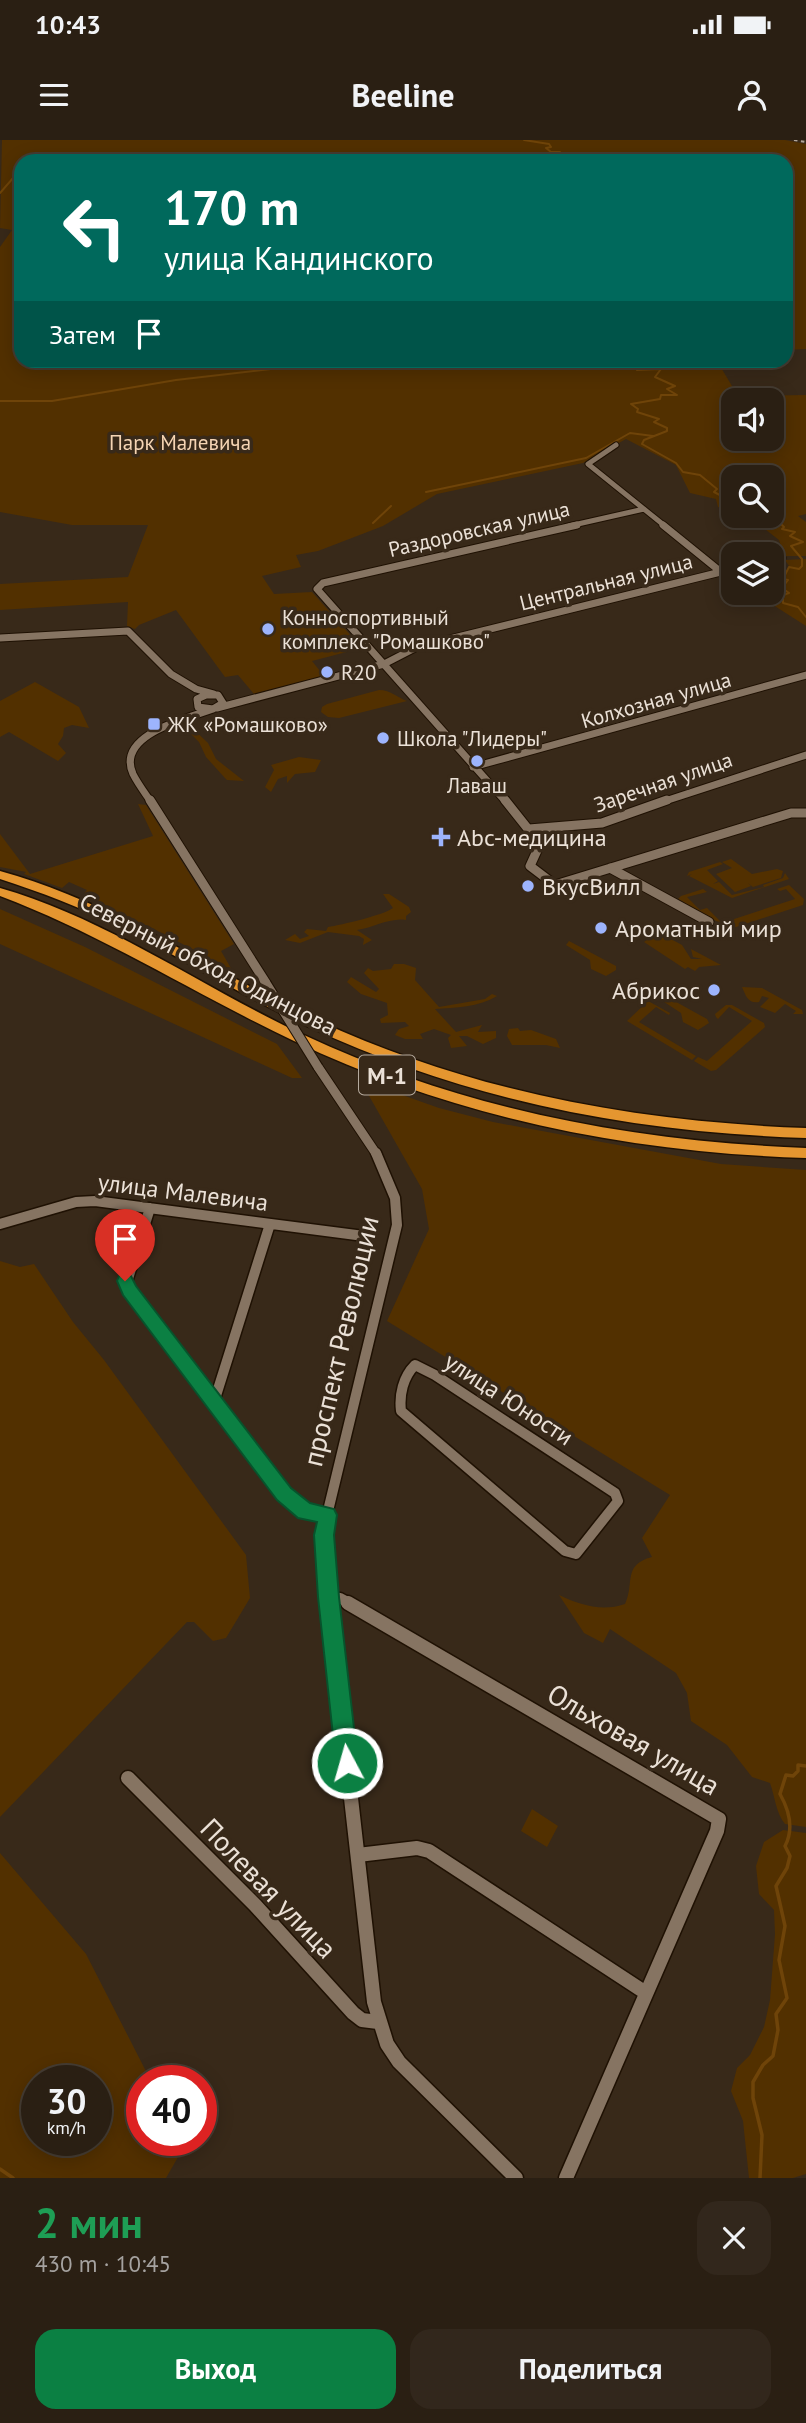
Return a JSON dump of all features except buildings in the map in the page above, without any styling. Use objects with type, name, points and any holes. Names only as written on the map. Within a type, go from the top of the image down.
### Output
[{"type":"highway","name":"Северный обход Одинцова","points":[[0,875],[49,891],[113,919],[347,1039],[445,1075],[531,1099],[615,1116],[709,1128],[806,1133]]},
{"type":"highway","name":"Северный обход Одинцова","points":[[0,892],[98,931],[334,1054],[446,1095],[524,1117],[612,1135],[710,1148],[806,1153]]},
{"type":"street","points":[[616,445],[588,464],[721,572]]},
{"type":"street","name":"Раздоровская улица","points":[[384,664],[317,590],[323,583],[644,509]]},
{"type":"street","name":"Центральная улица","points":[[318,1067],[132,772],[131,759],[139,744],[157,729],[184,718],[384,664],[416,647],[721,572]]},
{"type":"street","points":[[0,638],[128,631],[135,635],[159,664],[191,688],[196,702],[203,695],[217,695],[223,702],[215,708]]},
{"type":"street","points":[[384,664],[530,829],[540,844],[530,866],[555,885],[791,813],[806,813]]},
{"type":"street","name":"Колхозная улица","points":[[473,767],[806,674]]},
{"type":"street","name":"Центральная улица","points":[[191,688],[234,702],[246,702]]},
{"type":"street","name":"Центральная улица","points":[[196,702],[201,708],[215,708]]},
{"type":"street","name":"Центральная улица","points":[[184,718],[194,711],[196,702]]},
{"type":"street","name":"Заречная улица","points":[[530,829],[602,823],[760,768],[806,755]]},
{"type":"street","points":[[610,868],[709,922]]},
{"type":"street","name":"проспект Революции","points":[[318,1067],[357,1125],[391,1184],[398,1220],[324,1535],[328,1597],[378,2022],[387,2044],[399,2062],[516,2178]]},
{"type":"street","name":"улица Малевича","points":[[0,1224],[84,1200],[364,1237]]},
{"type":"street","points":[[150,1208],[126,1285],[293,1504],[305,1511],[327,1515]]},
{"type":"street","points":[[214,1402],[270,1224]]},
{"type":"street","name":"улица Юности","points":[[412,1366],[435,1375],[610,1488],[618,1497],[618,1501],[576,1554],[565,1550],[530,1520],[401,1412],[400,1405],[412,1366]]},
{"type":"street","name":"Ольховая улица","points":[[328,1597],[340,1598],[719,1819],[717,1830],[566,2178]]},
{"type":"street","name":"Полевая улица","points":[[128,1779],[250,1899],[353,2013],[362,2020],[378,2022]]},
{"type":"street","points":[[358,1855],[423,1848],[646,1993]]},
{"type":"green space","name":"Парк Малевича","points":[[2,140],[785,140],[806,144],[806,349],[793,350],[793,154],[14,154],[14,368],[721,368],[733,388],[721,388],[721,451],[784,451],[784,395],[806,395],[806,514],[798,516],[806,522],[806,556],[784,556],[784,542],[780,542],[764,528],[784,528],[784,465],[721,465],[721,508],[718,507],[716,499],[690,493],[676,465],[626,439],[583,463],[437,494],[383,526],[318,551],[296,555],[301,567],[262,576],[274,594],[312,592],[362,648],[312,661],[324,676],[254,694],[238,675],[225,677],[176,610],[135,629],[127,626],[128,602],[0,610],[0,584],[128,577],[148,525],[72,525],[0,512],[0,247],[12,230],[0,228]]},
{"type":"green space","points":[[806,559],[806,626],[773,605],[784,605],[784,576],[789,566],[785,560]]},
{"type":"green space","points":[[35,682],[79,707],[89,728],[72,725],[64,728],[58,744],[66,753],[58,761],[9,732],[0,737],[0,701]]},
{"type":"green space","points":[[379,690],[407,701],[339,718],[328,717],[321,712],[322,707],[327,704]]},
{"type":"green space","points":[[189,725],[208,743],[216,759],[244,781],[227,780],[224,777],[206,757],[199,742],[186,729]]},
{"type":"green space","points":[[299,757],[321,760],[315,772],[295,774],[287,783],[287,776],[278,779],[271,792],[265,787],[274,770],[271,765]]},
{"type":"green space","points":[[138,804],[146,805],[234,944],[221,951],[232,970],[154,929],[82,896],[87,890],[69,882],[62,888],[24,874],[26,872],[0,867],[0,834],[30,874],[153,836]]},
{"type":"green space","points":[[731,859],[752,874],[777,869],[783,871],[781,878],[753,887],[748,883],[751,886],[735,892],[716,874],[732,868],[722,862]]},
{"type":"green space","points":[[720,862],[723,864],[707,870],[718,881],[713,884],[719,882],[732,895],[764,887],[763,885],[783,878],[785,873],[789,879],[732,898],[689,876],[692,874],[687,876],[689,872]]},
{"type":"green space","points":[[789,885],[804,899],[803,905],[730,929],[678,899],[703,889],[707,892],[687,897],[700,910],[707,908],[722,923],[795,899],[786,889],[777,889]]},
{"type":"green space","points":[[383,894],[389,894],[409,907],[411,912],[406,916],[406,920],[394,920],[357,930],[372,940],[363,945],[364,939],[359,936],[328,932],[300,943],[285,940],[295,934],[300,939],[309,936],[304,932],[307,929],[326,931],[328,927],[388,911],[393,908]]},
{"type":"green space","points":[[0,909],[85,947],[277,1044],[302,1078],[292,1078],[0,944]]},
{"type":"green space","points":[[658,932],[682,945],[691,959],[702,959],[693,957],[691,949],[721,965],[699,967],[695,971],[688,967],[685,969],[644,942]]},
{"type":"green space","points":[[569,941],[616,966],[616,970],[606,976],[591,969],[590,960],[566,945]]},
{"type":"green space","points":[[394,964],[416,968],[415,980],[439,1007],[485,999],[492,994],[497,996],[475,1005],[435,1009],[456,1032],[482,1025],[478,1032],[496,1031],[496,1038],[483,1044],[467,1036],[459,1036],[467,1046],[451,1048],[448,1038],[451,1035],[434,1029],[420,1034],[423,1039],[405,1039],[395,1035],[399,1029],[409,1026],[405,1022],[381,1023],[380,1019],[388,1015],[387,1003],[361,994],[347,982],[351,977],[376,992],[379,989],[364,973],[368,968],[373,971],[391,969]]},
{"type":"green space","points":[[742,987],[762,988],[802,1010],[803,1014],[793,1014],[796,1011],[785,1004],[775,1013],[760,1007],[769,998],[762,996],[759,1002],[752,1002]]},
{"type":"green space","points":[[658,992],[707,1019],[709,1023],[698,1030],[683,1022],[681,1013],[655,996]]},
{"type":"green space","points":[[648,1001],[670,1013],[669,1015],[656,1007],[639,1022],[696,1056],[692,1060],[627,1021]]},
{"type":"green space","points":[[726,1005],[732,1005],[764,1023],[765,1027],[716,1070],[711,1071],[694,1061],[698,1057],[707,1061],[752,1021],[729,1007],[718,1019],[715,1014]]},
{"type":"green space","points":[[518,1028],[520,1031],[531,1030],[556,1039],[560,1048],[546,1045],[512,1045],[507,1036],[509,1029]]},
{"type":"green space","points":[[360,1080],[439,1108],[493,1122],[721,1164],[806,1170],[806,1827],[785,1824],[770,1783],[752,1777],[727,1745],[691,1721],[687,1693],[676,1673],[610,1629],[603,1643],[584,1633],[559,1595],[591,1606],[625,1604],[633,1570],[643,1560],[652,1557],[642,1538],[670,1495],[387,1321],[429,1229],[422,1189]]},
{"type":"green space","points":[[0,1261],[20,1267],[34,1264],[73,1322],[104,1360],[246,1555],[250,1598],[226,1638],[213,1641],[194,1622],[187,1622],[0,1817]]},
{"type":"green space","points":[[532,1809],[558,1826],[547,1847],[521,1831]]},
{"type":"green space","points":[[783,1830],[806,1833],[806,2174],[793,2178],[749,2178],[743,2121],[731,2091],[737,2068],[750,2055],[764,2027],[770,2000],[774,1910],[759,1894],[756,1866],[764,1842]]},
{"type":"green space","points":[[0,1853],[86,1954],[143,2065],[126,2065],[126,2156],[179,2156],[166,2178],[0,2178]]},
{"type":"waterway","points":[[524,140],[549,144],[551,147],[546,148],[551,152],[560,152],[557,154]]},
{"type":"waterway","points":[[557,154],[580,154]]},
{"type":"waterway","points":[[0,193],[14,177]]},
{"type":"waterway","points":[[0,401],[52,401],[176,380],[279,368]]},
{"type":"waterway","points":[[641,368],[637,370],[661,369],[655,377],[675,386],[667,389],[677,395],[661,395],[660,399],[631,404],[638,409],[637,412],[659,419],[654,422],[667,428],[667,431],[644,440],[642,444],[676,463],[683,472],[700,475],[717,489],[714,492],[721,496]]},
{"type":"waterway","points":[[426,492],[586,458],[630,433],[653,436]]},
{"type":"waterway","points":[[373,523],[391,506]]},
{"type":"waterway","points":[[783,528],[795,532],[790,536],[803,542],[791,546],[802,559],[802,566],[799,569],[789,567],[783,579],[788,580],[782,588],[789,593],[783,595],[783,603],[798,607],[806,617]]},
{"type":"waterway","points":[[760,2178],[762,2135],[753,2098],[753,2082],[763,2065],[773,2056],[778,2030],[776,2014],[787,1998],[779,1960],[785,1926],[776,1886],[787,1868],[790,1856],[785,1846],[790,1826],[786,1806],[780,1794],[786,1775],[793,1776],[798,1771],[798,1765],[806,1766]]},
{"type":"waterway","points":[[0,2169],[13,2178]]},
{"type":"railway","points":[[794,140],[806,142]]},
{"type":"place","name":"Конноспортивный комплекс \"Ромашково\"","points":[[268,629]]},
{"type":"place","name":"R20","points":[[327,672]]},
{"type":"place","name":"ЖК «Ромашково»","points":[[154,724]]},
{"type":"place","name":"Школа \"Лидеры\"","points":[[383,738]]},
{"type":"place","name":"Лаваш","points":[[477,761]]},
{"type":"place","name":"Abc-медицина","points":[[441,837]]},
{"type":"place","name":"ВкусВилл","points":[[528,886]]},
{"type":"place","name":"Ароматный мир","points":[[601,928]]},
{"type":"place","name":"Абрикос","points":[[714,990]]},
{"type":"route","points":[[125,1281],[129,1290],[284,1494],[293,1504],[305,1511],[327,1515],[324,1535],[328,1597],[347,1763]]}]
